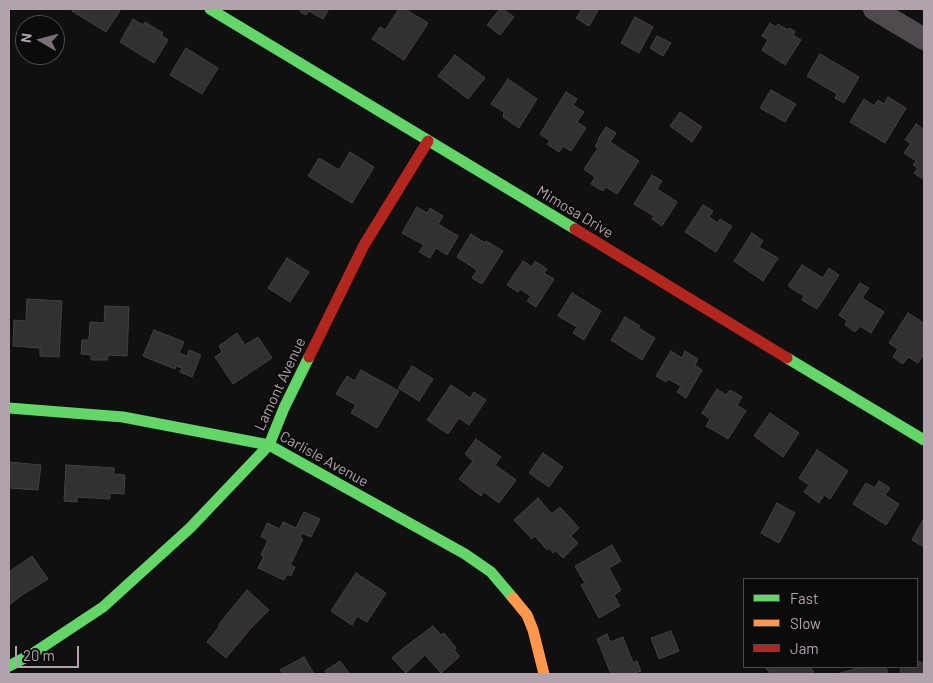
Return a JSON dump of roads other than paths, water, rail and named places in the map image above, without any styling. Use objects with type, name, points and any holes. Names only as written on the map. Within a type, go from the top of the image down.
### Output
[{"type":"street","name":"Mimosa Drive","points":[[210,9],[924,440]]},
{"type":"street","points":[[874,9],[924,39]]},
{"type":"street","name":"Lamont Avenue","points":[[9,666],[32,654],[103,607],[190,528],[269,445],[284,408],[364,246],[428,141]]},
{"type":"street","name":"Carlisle Avenue","points":[[9,408],[123,417],[269,445],[465,554],[491,572],[527,615],[533,630],[544,674]]}]
